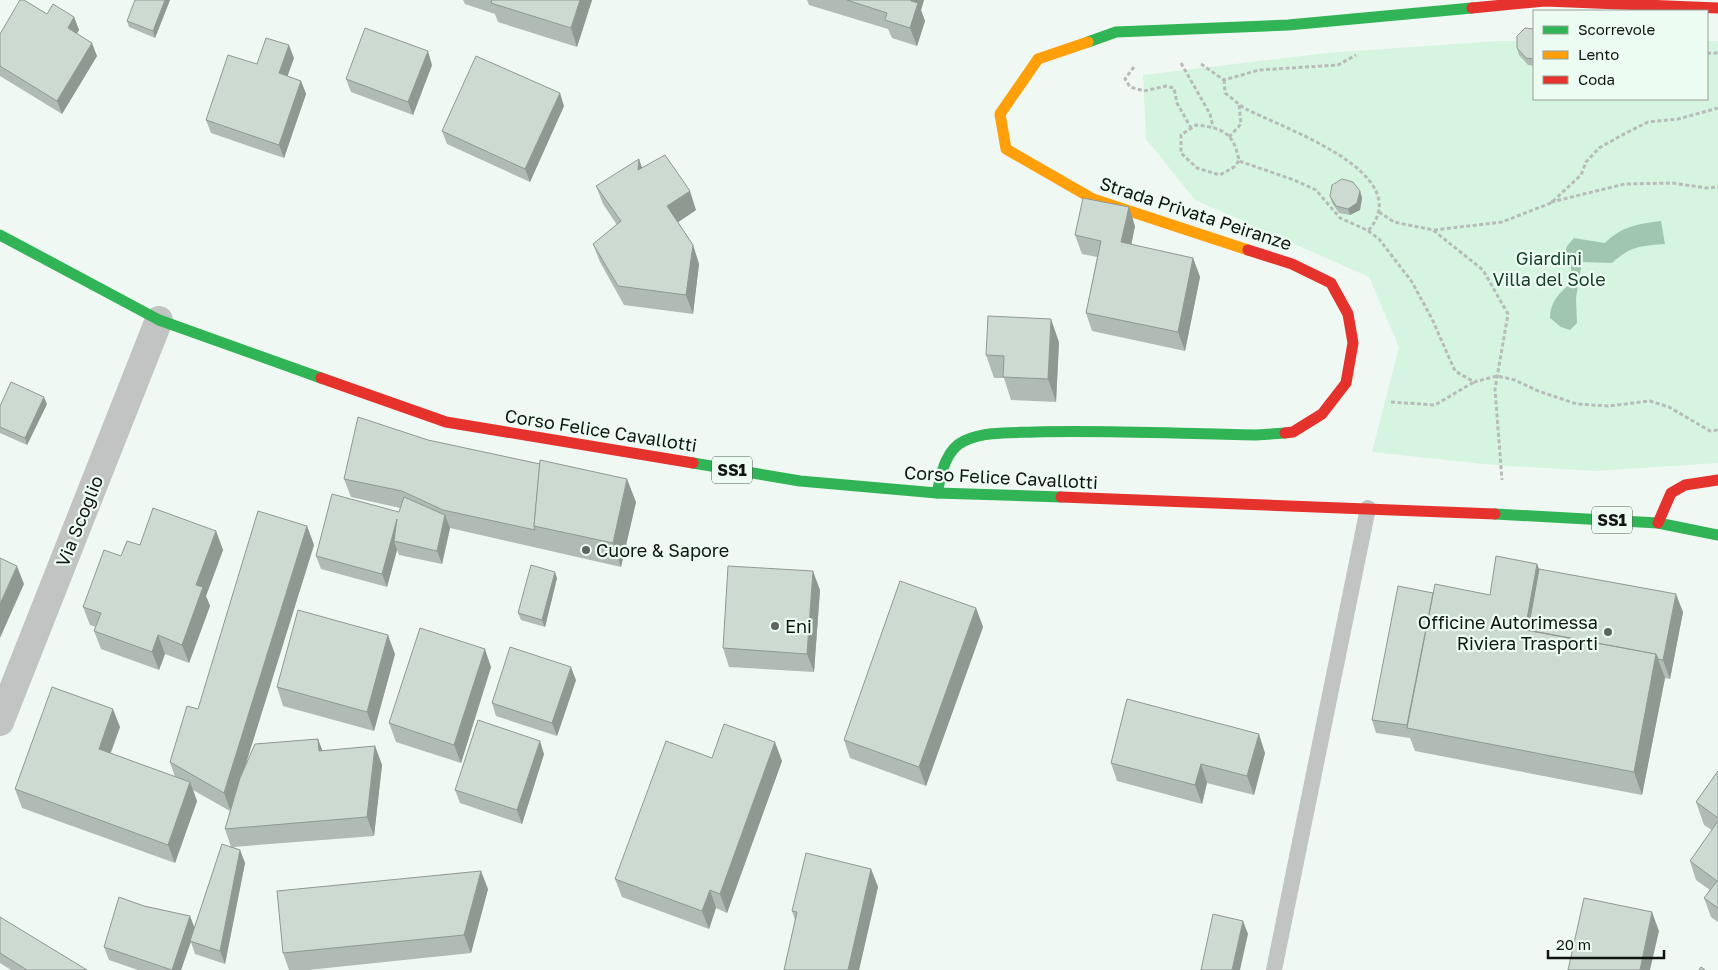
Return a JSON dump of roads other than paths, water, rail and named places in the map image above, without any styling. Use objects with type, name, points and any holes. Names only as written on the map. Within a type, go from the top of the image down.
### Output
[{"type":"street","name":"Strada Privata Peiranze","points":[[937,493],[945,458],[965,440],[1016,432],[1256,435],[1292,432],[1322,414],[1346,383],[1353,343],[1348,314],[1331,283],[1292,264],[1092,199],[1006,149],[1000,114],[1038,59],[1116,32],[1288,25],[1545,1],[1718,8]]},
{"type":"street","name":"Corso Felice Cavallotti","points":[[0,235],[159,320],[446,422],[800,481],[937,493],[1368,508],[1658,523]]},
{"type":"street","name":"Via Scoglio","points":[[0,722],[159,320]]},
{"type":"street","points":[[1658,523],[1671,493],[1685,485],[1718,480]]},
{"type":"street","name":"SS1","points":[[1658,523],[1718,534]]},
{"type":"lane","points":[[1274,970],[1368,508]]},
{"type":"place","name":"Cuore & Sapore","points":[[586,550]]},
{"type":"place","name":"Eni","points":[[775,626]]},
{"type":"place","name":"Officine Autorimessa Riviera Trasporti","points":[[1608,632]]},
{"type":"park label","name":"Giardini Villa del Sole","points":[[1549,268]]}]
